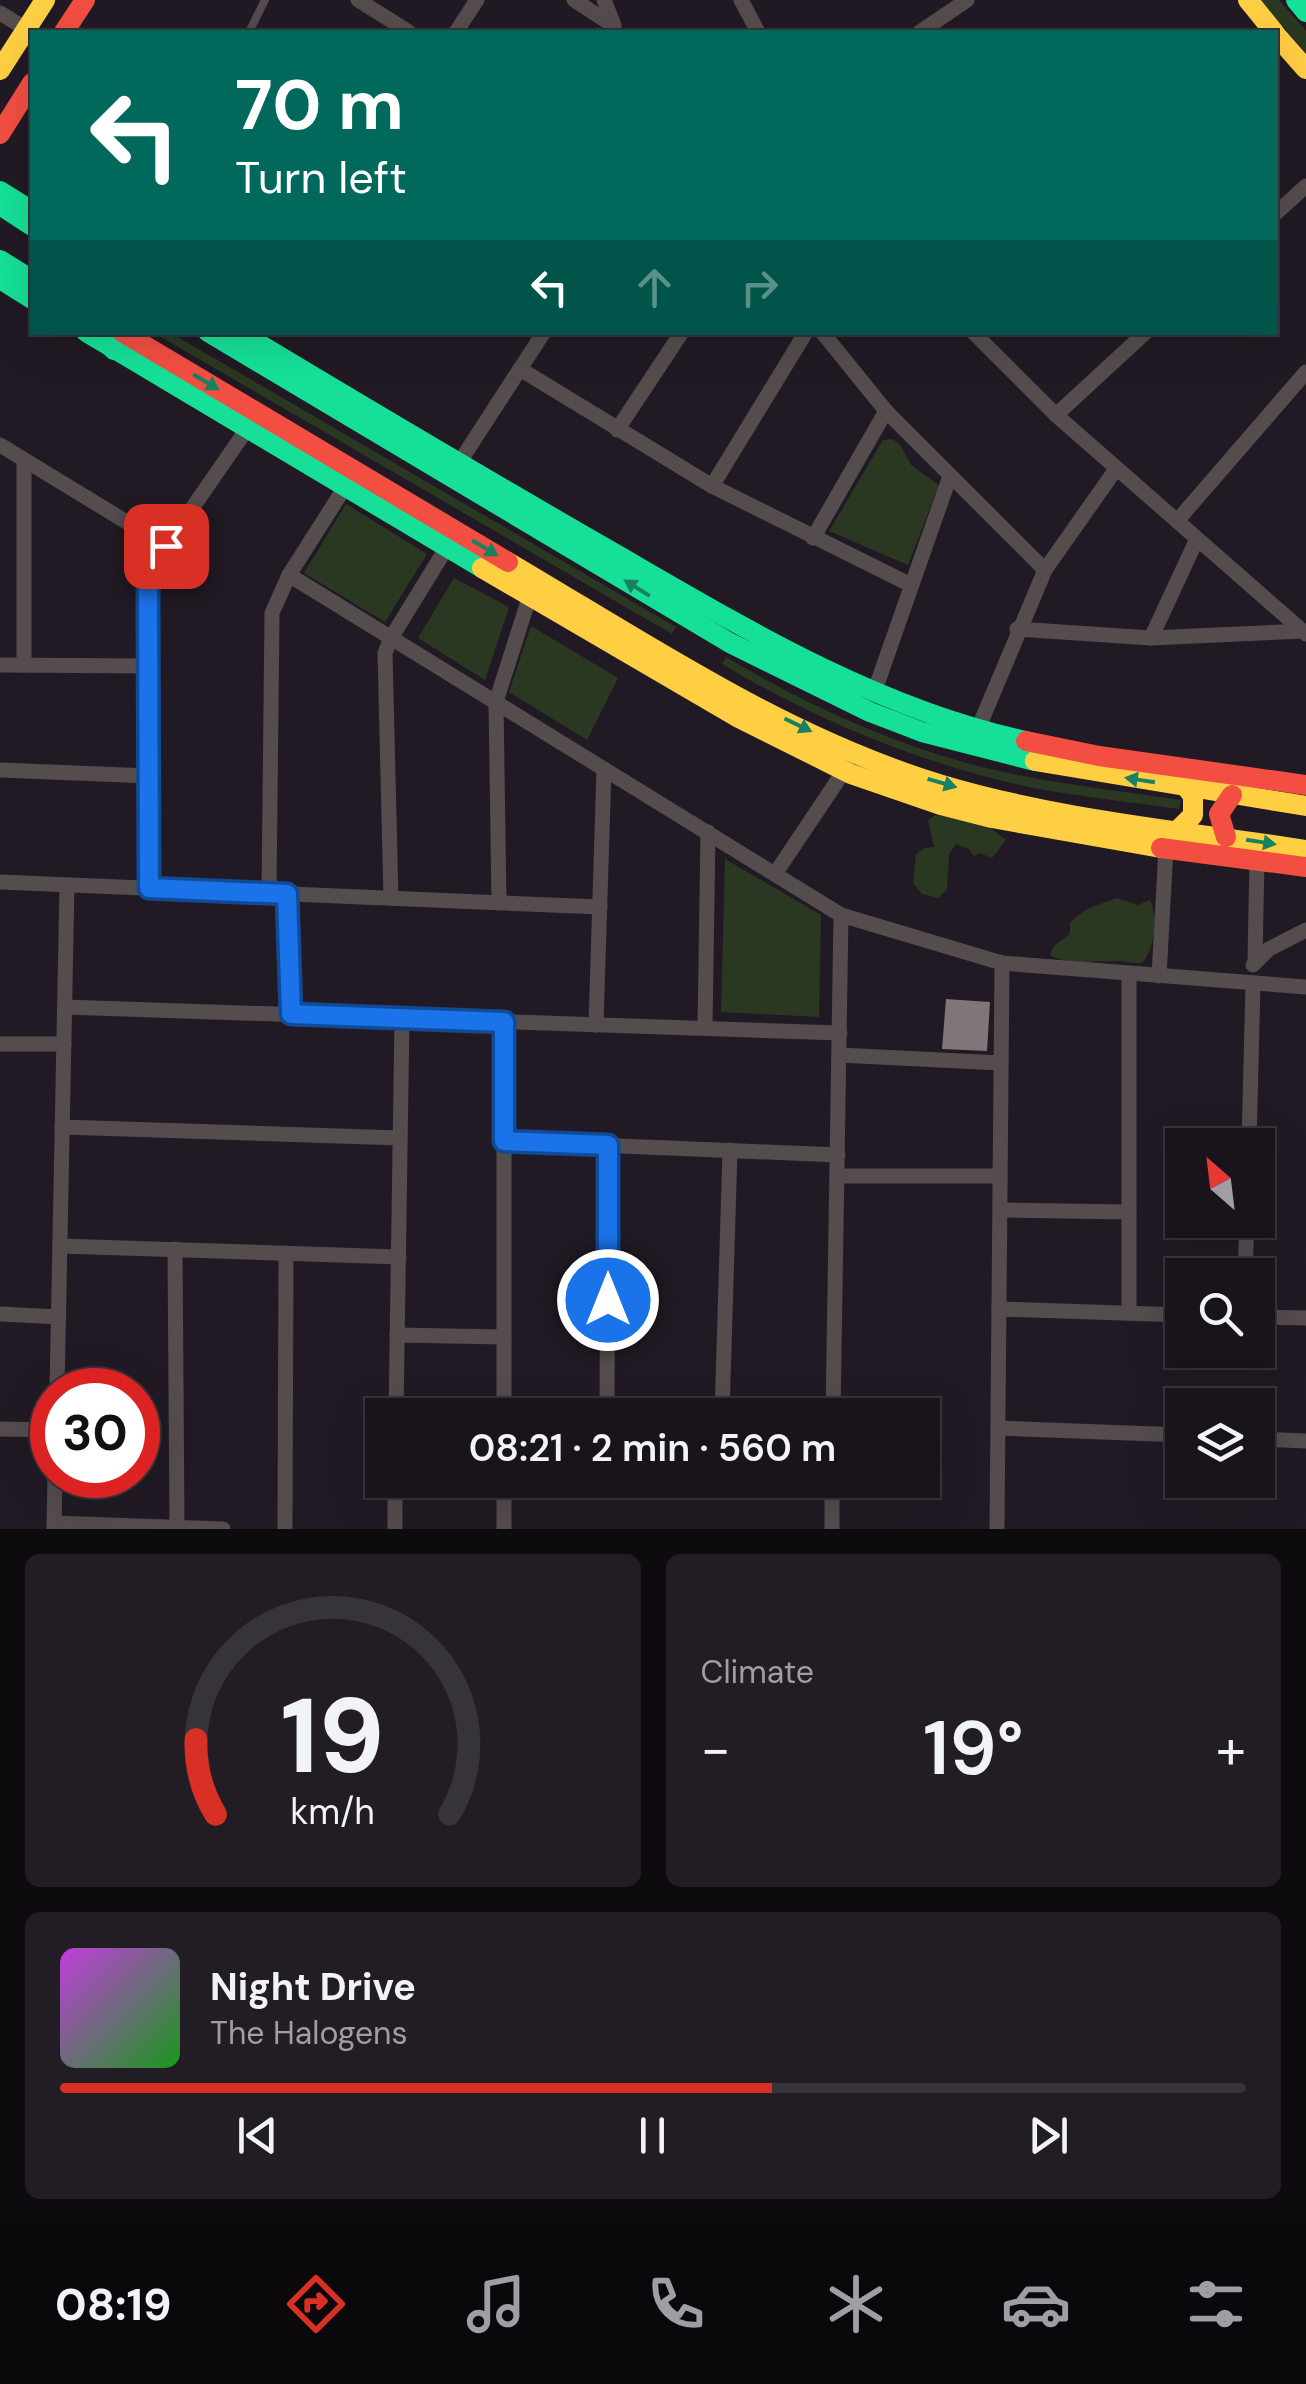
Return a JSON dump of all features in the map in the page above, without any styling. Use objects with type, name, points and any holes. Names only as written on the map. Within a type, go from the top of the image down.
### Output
[{"type":"main road","points":[[0,70],[45,0]]},
{"type":"main road","points":[[65,30],[85,0]]},
{"type":"main road","points":[[1248,0],[1269,30]]},
{"type":"main road","points":[[1278,42],[1306,69]]},
{"type":"main road","points":[[0,134],[30,86]]},
{"type":"main road","points":[[0,191],[30,209]]},
{"type":"main road","points":[[0,205],[30,225]]},
{"type":"main road","points":[[0,260],[30,279]]},
{"type":"main road","points":[[0,280],[30,299]]},
{"type":"main road","points":[[213,335],[562,532],[800,658],[875,690],[1064,758],[1306,785]]},
{"type":"main road","points":[[244,335],[459,463],[562,532],[667,631],[708,679],[892,768],[1052,820],[1166,848],[1306,867]]},
{"type":"main road","points":[[118,341],[247,429],[447,547],[533,587],[667,631],[730,643],[870,712],[922,732],[1064,758],[1187,788],[1306,806]]},
{"type":"main road","points":[[118,341],[781,739],[844,770],[980,816],[1179,829],[1306,850]]},
{"type":"main road","points":[[708,679],[707,660],[720,645],[730,643]]},
{"type":"main road","points":[[1179,829],[1193,816],[1193,796],[1187,788]]},
{"type":"main road","points":[[1226,836],[1217,819],[1224,800],[1232,795]]},
{"type":"street","points":[[358,0],[407,30]]},
{"type":"street","points":[[457,30],[477,0]]},
{"type":"street","points":[[574,0],[616,29]]},
{"type":"street","points":[[604,0],[616,29]]},
{"type":"street","points":[[741,0],[757,30]]},
{"type":"street","points":[[923,30],[967,0]]},
{"type":"street","points":[[0,13],[26,29]]},
{"type":"street","points":[[1278,211],[1306,186]]},
{"type":"street","points":[[459,463],[542,335]]},
{"type":"street","points":[[617,430],[680,335]]},
{"type":"street","points":[[712,486],[804,335]]},
{"type":"street","points":[[824,335],[886,411],[1045,570]]},
{"type":"street","points":[[977,335],[1056,415],[1305,631]]},
{"type":"street","points":[[1056,415],[1143,335]]},
{"type":"street","points":[[520,369],[712,486],[912,584]]},
{"type":"street","points":[[1177,522],[1306,372]]},
{"type":"street","points":[[813,538],[886,411]]},
{"type":"street","points":[[149,888],[148,588],[166,546],[247,429]]},
{"type":"street","points":[[0,445],[166,546]]},
{"type":"street","points":[[24,460],[24,664]]},
{"type":"street","points":[[978,729],[1045,570],[1116,468]]},
{"type":"street","points":[[875,690],[950,476]]},
{"type":"street","points":[[270,893],[270,625],[275,601],[289,575],[345,486]]},
{"type":"street","points":[[1151,638],[1197,539]]},
{"type":"street","points":[[391,898],[384,660],[391,638],[447,547]]},
{"type":"street","points":[[289,575],[842,915],[1002,963],[1306,988]]},
{"type":"street","points":[[499,902],[496,702],[533,587]]},
{"type":"street","points":[[1017,629],[1151,638],[1305,631]]},
{"type":"street","points":[[0,664],[149,666]]},
{"type":"street","points":[[596,1024],[604,769]]},
{"type":"street","points":[[0,770],[150,776]]},
{"type":"street","points":[[775,874],[844,770]]},
{"type":"street","points":[[706,1028],[708,832]]},
{"type":"street","points":[[1159,976],[1166,848]]},
{"type":"street","points":[[1249,1128],[1250,983],[1255,960],[1257,860]]},
{"type":"street","points":[[0,882],[600,907]]},
{"type":"street","points":[[57,1368],[68,885]]},
{"type":"street","points":[[287,894],[291,1014]]},
{"type":"street","points":[[834,1398],[842,915]]},
{"type":"street","points":[[1255,960],[1306,930]]},
{"type":"street","points":[[997,1529],[1002,963]]},
{"type":"street","points":[[1128,1313],[1129,973]]},
{"type":"street","points":[[65,1007],[840,1033]]},
{"type":"street","points":[[396,1398],[402,1018]]},
{"type":"street","points":[[504,1022],[504,1398]]},
{"type":"street","points":[[0,1044],[64,1044]]},
{"type":"street","points":[[839,1055],[1001,1062]]},
{"type":"street","points":[[62,1127],[400,1138]]},
{"type":"street","points":[[504,1141],[838,1155]]},
{"type":"street","points":[[607,1398],[608,1145]]},
{"type":"street","points":[[723,1398],[730,1150]]},
{"type":"street","points":[[837,1176],[1000,1176]]},
{"type":"street","points":[[1000,1210],[1129,1212]]},
{"type":"street","points":[[60,1246],[398,1257]]},
{"type":"street","points":[[175,1250],[177,1527]]},
{"type":"street","points":[[285,1529],[286,1253]]},
{"type":"street","points":[[999,1309],[1165,1314]]},
{"type":"street","points":[[0,1314],[58,1317]]},
{"type":"street","points":[[1275,1317],[1306,1318]]},
{"type":"street","points":[[398,1335],[504,1337]]},
{"type":"street","points":[[0,1428],[30,1429]]},
{"type":"street","points":[[998,1428],[1165,1435]]},
{"type":"street","points":[[1275,1439],[1306,1441]]},
{"type":"street","points":[[55,1498],[54,1526],[223,1529]]},
{"type":"street","points":[[395,1529],[396,1498]]},
{"type":"street","points":[[504,1498],[504,1529]]},
{"type":"street","points":[[832,1498],[832,1529]]},
{"type":"lane","points":[[251,30],[266,0]]},
{"type":"green space","points":[[1260,0],[1279,0],[1306,31],[1306,53]]},
{"type":"green space","points":[[157,335],[174,335],[676,627],[672,634]]},
{"type":"green space","points":[[892,439],[900,444],[911,465],[939,485],[908,565],[829,531],[883,440]]},
{"type":"green space","points":[[346,504],[427,554],[385,622],[304,573]]},
{"type":"green space","points":[[454,578],[509,607],[485,680],[418,638]]},
{"type":"green space","points":[[531,626],[618,678],[587,740],[509,692]]},
{"type":"green space","points":[[726,657],[845,719],[906,744],[1022,776],[1181,800],[1179,809],[1034,788],[913,754],[796,705],[722,664]]},
{"type":"green space","points":[[936,815],[985,824],[1006,840],[992,858],[980,853],[974,856],[969,849],[956,844],[949,854],[947,890],[938,898],[922,894],[913,883],[916,854],[934,847],[928,820]]},
{"type":"green space","points":[[725,859],[821,915],[819,1017],[721,1012]]},
{"type":"green space","points":[[1117,898],[1138,905],[1150,900],[1154,933],[1142,963],[1075,962],[1050,955],[1054,946],[1070,934],[1070,923],[1075,918]]},
{"type":"building","points":[[946,999],[990,1002],[987,1051],[942,1049]]},
{"type":"traffic: fast","points":[[1296,0],[1306,12]]},
{"type":"traffic: fast","points":[[0,191],[30,210]]},
{"type":"traffic: fast","points":[[0,205],[30,225]]},
{"type":"traffic: fast","points":[[0,260],[30,279]]},
{"type":"traffic: fast","points":[[0,279],[30,298]]},
{"type":"traffic: fast","points":[[91,335],[482,568]]},
{"type":"traffic: fast","points":[[102,335],[114,350]]},
{"type":"traffic: fast","points":[[213,335],[730,643],[870,712],[922,732],[1035,761]]},
{"type":"traffic: fast","points":[[244,335],[667,584],[816,665],[919,709],[1026,741]]},
{"type":"traffic: slow","points":[[0,70],[45,0]]},
{"type":"traffic: slow","points":[[1248,0],[1272,30]]},
{"type":"traffic: slow","points":[[1278,37],[1306,69]]},
{"type":"traffic: slow","points":[[508,562],[717,686],[826,741],[882,764],[939,784],[1029,807],[1306,850]]},
{"type":"traffic: slow","points":[[482,568],[739,718],[851,774],[992,818],[1161,848]]},
{"type":"traffic: slow","points":[[1035,761],[1306,806]]},
{"type":"traffic: slow","points":[[1179,829],[1193,815],[1193,796],[1187,788]]},
{"type":"traffic: jam","points":[[65,30],[85,0]]},
{"type":"traffic: jam","points":[[0,134],[30,86]]},
{"type":"traffic: jam","points":[[127,335],[508,562]]},
{"type":"traffic: jam","points":[[1026,741],[1099,756],[1306,785]]},
{"type":"traffic: jam","points":[[1226,837],[1219,814],[1232,795]]},
{"type":"traffic: jam","points":[[1161,848],[1306,867]]},
{"type":"route","points":[[166,546],[148,588],[149,888],[287,894],[291,1014],[504,1022],[504,1141],[608,1145],[608,1300]]}]
